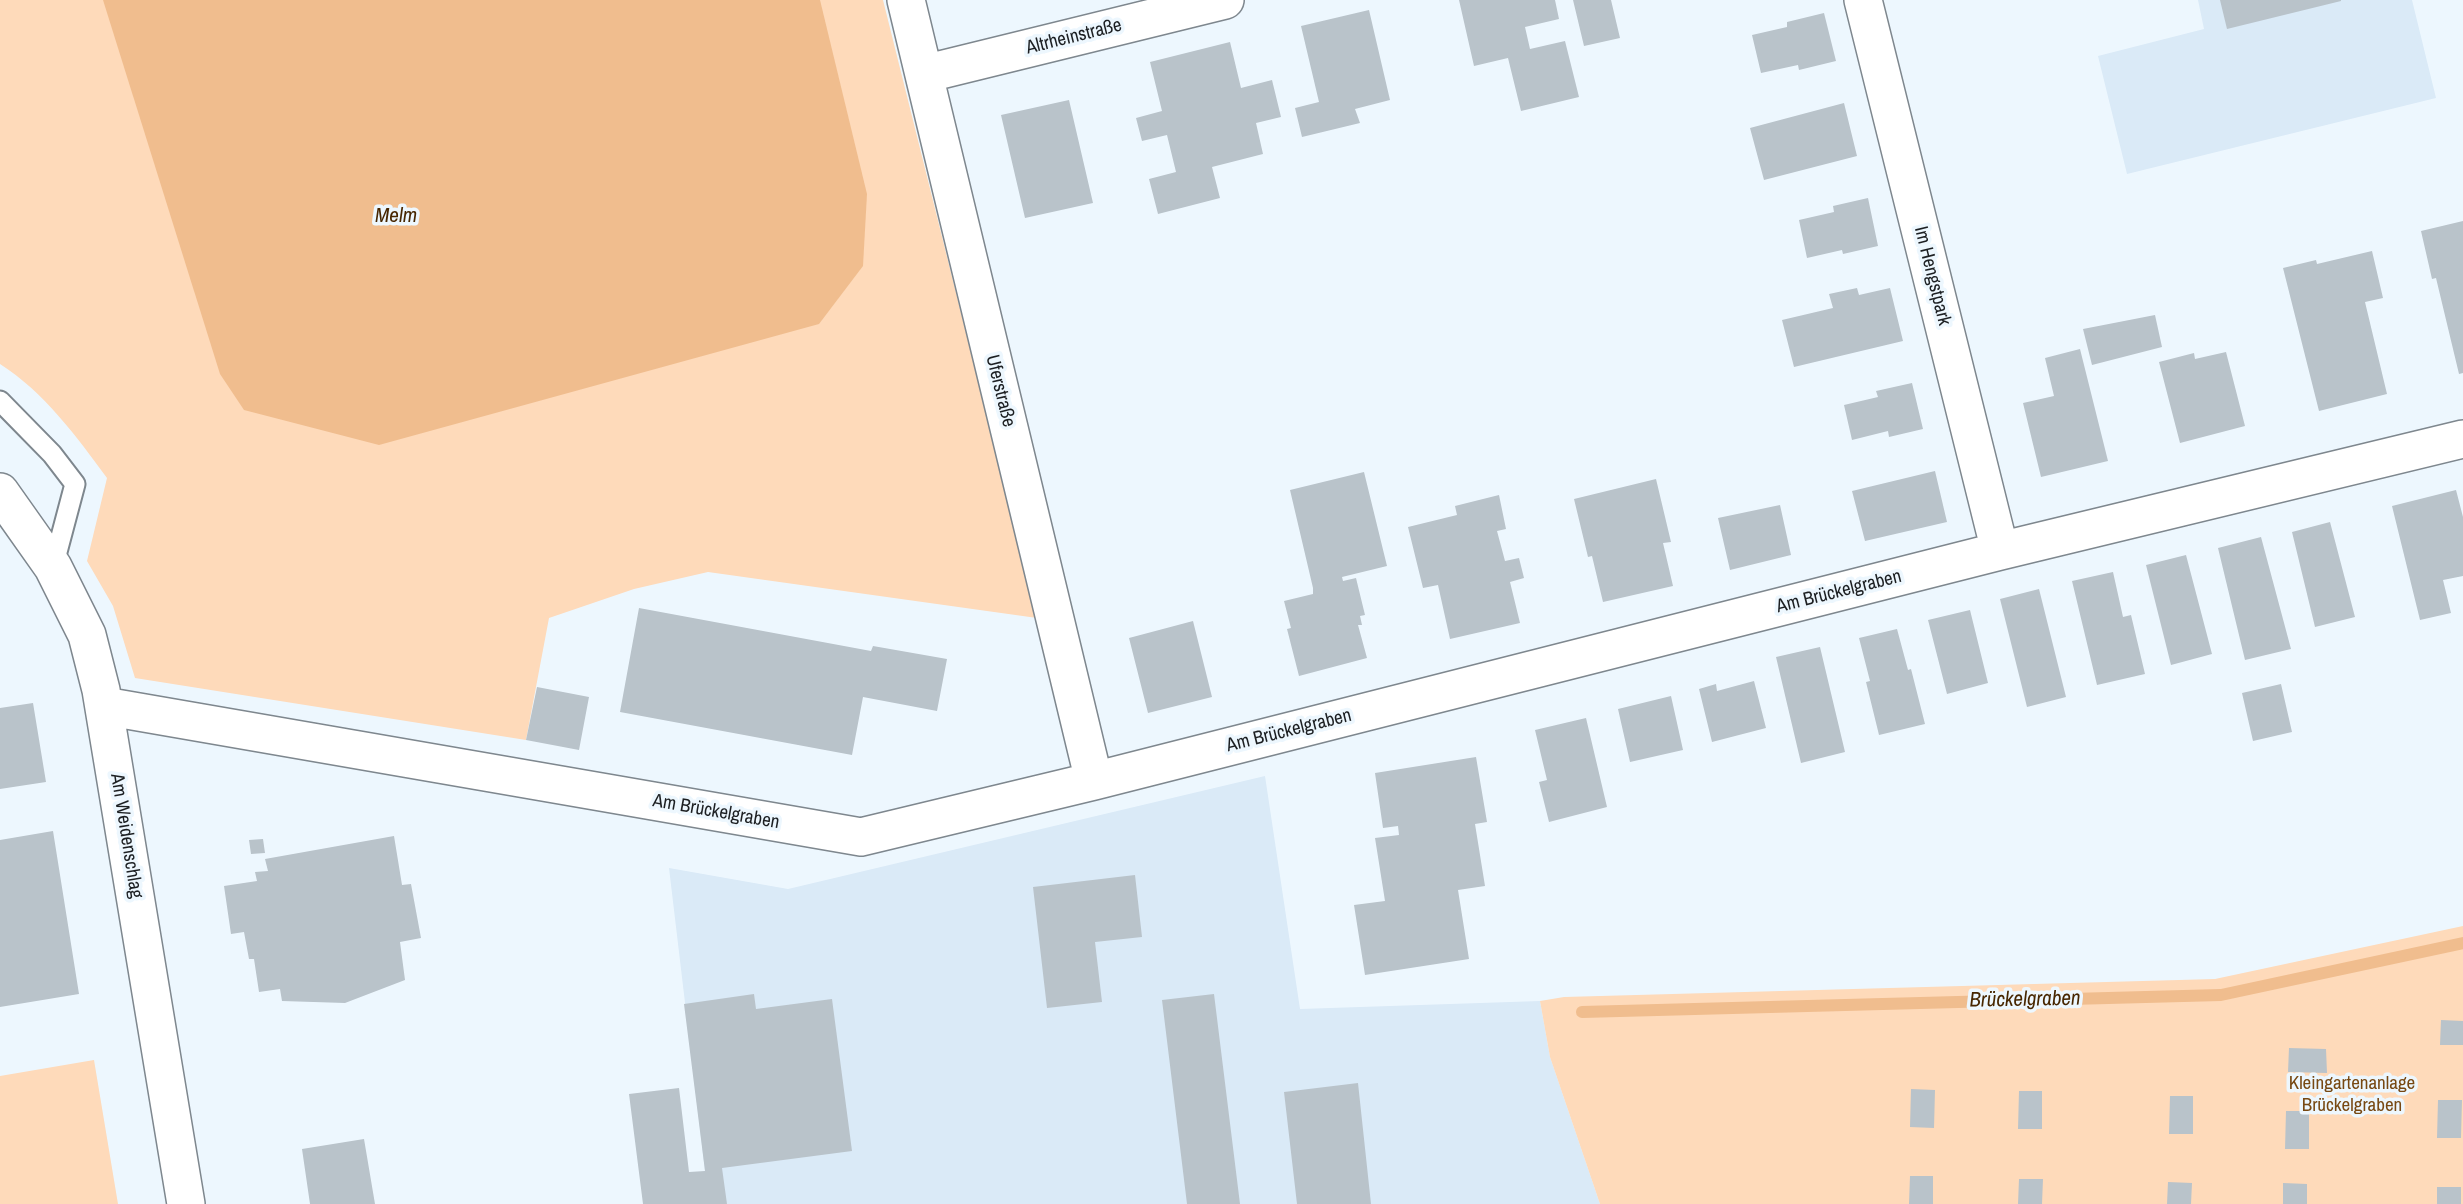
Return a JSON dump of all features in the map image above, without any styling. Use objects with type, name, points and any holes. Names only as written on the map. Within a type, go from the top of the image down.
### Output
[{"type":"street","name":"Uferstraße","points":[[906,0],[1094,781]]},
{"type":"street","name":"Altrheinstraße","points":[[924,74],[1225,0]]},
{"type":"street","name":"Im Hengstpark","points":[[1863,0],[2000,551]]},
{"type":"street","name":"Am Brückelgraben","points":[[104,706],[861,837],[1094,781],[2000,551],[2463,439]]},
{"type":"street","name":"Am Weidenschlag","points":[[0,492],[53,566],[88,635],[104,706],[186,1204]]},
{"type":"lane","points":[[0,401],[52,454],[75,484],[53,566]]},
{"type":"shaded area","points":[[2198,0],[2412,0],[2436,98],[2127,174],[2098,56],[2204,29]]},
{"type":"shaded area","points":[[1265,776],[1300,1009],[1540,1001],[1550,1057],[1600,1204],[727,1204],[705,1171],[669,868],[788,889]]},
{"type":"green space","points":[[0,0],[883,0],[1037,618],[708,572],[634,589],[549,618],[526,740],[135,678],[113,606],[87,561],[107,478],[72,431],[45,402],[0,364]]},
{"type":"green space","name":"Kleingartenanlage Brückelgraben","points":[[2463,926],[2463,1204],[1600,1204],[1550,1057],[1540,1001],[1564,997],[2215,979]]},
{"type":"green space","points":[[94,1060],[118,1204],[0,1204],[0,1076]]},
{"type":"water","name":"Melm","points":[[103,0],[820,0],[867,194],[863,266],[819,324],[379,445],[244,410],[220,374]]},
{"type":"building","points":[[1459,0],[1555,0],[1559,19],[1525,27],[1530,49],[1565,41],[1579,97],[1521,111],[1508,58],[1474,66]]},
{"type":"building","points":[[1573,0],[1611,0],[1620,38],[1584,46]]},
{"type":"building","points":[[2220,0],[2341,0],[2341,1],[2227,29]]},
{"type":"building","points":[[1369,10],[1390,100],[1355,109],[1360,123],[1302,137],[1295,108],[1319,102],[1301,26]]},
{"type":"building","points":[[1824,13],[1836,61],[1799,70],[1798,65],[1761,73],[1752,35],[1787,27],[1787,22]]},
{"type":"building","points":[[1230,42],[1241,88],[1272,80],[1281,117],[1256,123],[1263,154],[1212,167],[1220,198],[1158,214],[1149,179],[1176,172],[1167,135],[1142,141],[1136,118],[1162,111],[1150,62]]},
{"type":"building","points":[[1069,100],[1093,203],[1025,218],[1001,115]]},
{"type":"building","points":[[1844,103],[1857,156],[1764,180],[1750,128]]},
{"type":"building","points":[[1868,198],[1878,246],[1807,258],[1799,220],[1834,212],[1833,206]]},
{"type":"building","points":[[2463,221],[2463,373],[2459,374],[2436,278],[2432,279],[2421,231]]},
{"type":"building","points":[[2372,251],[2383,298],[2365,302],[2387,394],[2319,411],[2283,268],[2316,260],[2317,264]]},
{"type":"building","points":[[1857,288],[1859,295],[1890,288],[1903,341],[1794,367],[1782,320],[1833,308],[1829,294]]},
{"type":"building","points":[[2155,315],[2162,347],[2092,365],[2083,329]]},
{"type":"building","points":[[2080,349],[2108,461],[2041,477],[2023,403],[2054,396],[2045,358]]},
{"type":"building","points":[[2226,352],[2245,426],[2180,443],[2159,362],[2194,353],[2195,359]]},
{"type":"building","points":[[1912,383],[1923,429],[1889,437],[1888,431],[1852,440],[1844,405],[1878,397],[1876,391]]},
{"type":"building","points":[[1935,471],[1947,522],[1865,541],[1852,491]]},
{"type":"building","points":[[1364,472],[1387,566],[1342,577],[1343,581],[1356,578],[1365,615],[1360,616],[1362,625],[1358,625],[1367,658],[1299,676],[1287,629],[1291,628],[1284,601],[1313,594],[1313,588],[1290,490]]},
{"type":"building","points":[[1656,479],[1671,542],[1663,543],[1673,586],[1603,602],[1592,556],[1588,557],[1574,499]]},
{"type":"building","points":[[2456,490],[2463,517],[2463,576],[2443,580],[2451,613],[2420,620],[2392,506]]},
{"type":"building","points":[[1499,495],[1506,529],[1497,531],[1505,561],[1519,558],[1524,578],[1510,582],[1520,623],[1450,639],[1438,585],[1423,588],[1408,527],[1457,515],[1455,506]]},
{"type":"building","points":[[1780,505],[1791,555],[1730,570],[1718,518]]},
{"type":"building","points":[[2330,522],[2355,617],[2315,627],[2292,532]]},
{"type":"building","points":[[2261,537],[2291,649],[2245,660],[2218,548]]},
{"type":"building","points":[[2186,555],[2212,654],[2171,665],[2146,565]]},
{"type":"building","points":[[2113,572],[2123,617],[2131,615],[2145,674],[2097,685],[2072,581]]},
{"type":"building","points":[[2039,589],[2066,697],[2027,707],[2000,599]]},
{"type":"building","points":[[639,608],[871,651],[873,646],[947,659],[937,711],[863,697],[852,755],[620,712]]},
{"type":"building","points":[[1970,610],[1988,683],[1947,694],[1928,620]]},
{"type":"building","points":[[1193,621],[1212,697],[1148,713],[1129,638]]},
{"type":"building","points":[[1897,629],[1908,670],[1911,669],[1925,724],[1879,735],[1859,638]]},
{"type":"building","points":[[1820,647],[1845,752],[1801,763],[1776,657]]},
{"type":"building","points":[[1754,681],[1766,728],[1712,742],[1699,689],[1716,684],[1717,691]]},
{"type":"building","points":[[2281,684],[2292,732],[2253,741],[2242,693]]},
{"type":"building","points":[[537,687],[589,697],[579,750],[526,740]]},
{"type":"building","points":[[1671,696],[1683,750],[1630,762],[1618,709]]},
{"type":"building","points":[[33,703],[46,782],[0,789],[0,708]]},
{"type":"building","points":[[1586,718],[1607,807],[1549,822],[1539,782],[1547,780],[1535,730]]},
{"type":"building","points":[[1476,757],[1487,822],[1475,824],[1485,886],[1458,890],[1469,959],[1365,975],[1354,905],[1385,901],[1375,838],[1399,835],[1398,826],[1383,828],[1375,773]]},
{"type":"building","points":[[53,831],[79,994],[0,1007],[0,840]]},
{"type":"building","points":[[394,836],[402,885],[411,884],[421,938],[400,942],[405,980],[345,1003],[282,1001],[280,989],[259,992],[254,959],[249,959],[244,932],[231,934],[224,886],[257,881],[255,872],[268,871],[265,859]]},
{"type":"building","points":[[263,839],[265,853],[251,854],[249,840]]},
{"type":"building","points":[[1135,875],[1142,937],[1095,942],[1102,1002],[1047,1008],[1033,887]]},
{"type":"building","points":[[754,994],[756,1009],[832,999],[852,1151],[722,1168],[727,1204],[643,1204],[629,1094],[679,1088],[689,1172],[705,1171],[684,1004]]},
{"type":"building","points":[[1214,994],[1240,1204],[1187,1204],[1162,1000]]},
{"type":"building","points":[[2441,1020],[2463,1021],[2463,1045],[2440,1045]]},
{"type":"building","points":[[2289,1048],[2326,1049],[2327,1073],[2288,1072]]},
{"type":"building","points":[[1358,1083],[1371,1204],[1297,1204],[1284,1092]]},
{"type":"building","points":[[1911,1089],[1935,1090],[1934,1128],[1910,1127]]},
{"type":"building","points":[[2019,1091],[2042,1091],[2042,1129],[2018,1129]]},
{"type":"building","points":[[2170,1096],[2193,1096],[2193,1134],[2169,1134]]},
{"type":"building","points":[[2438,1100],[2462,1100],[2461,1138],[2437,1138]]},
{"type":"building","points":[[2286,1111],[2309,1111],[2309,1149],[2285,1149]]},
{"type":"building","points":[[364,1139],[375,1204],[310,1204],[302,1149]]},
{"type":"building","points":[[1910,1176],[1933,1176],[1933,1204],[1909,1204]]},
{"type":"building","points":[[2019,1179],[2043,1179],[2042,1204],[2018,1204]]},
{"type":"building","points":[[2168,1182],[2192,1183],[2191,1204],[2167,1204]]},
{"type":"building","points":[[2283,1183],[2307,1184],[2307,1204],[2283,1204]]},
{"type":"building","points":[[2437,1187],[2461,1187],[2461,1204],[2437,1204]]},
{"type":"waterway","name":"Brückelgraben","points":[[1582,1012],[2221,995],[2463,943]]}]
